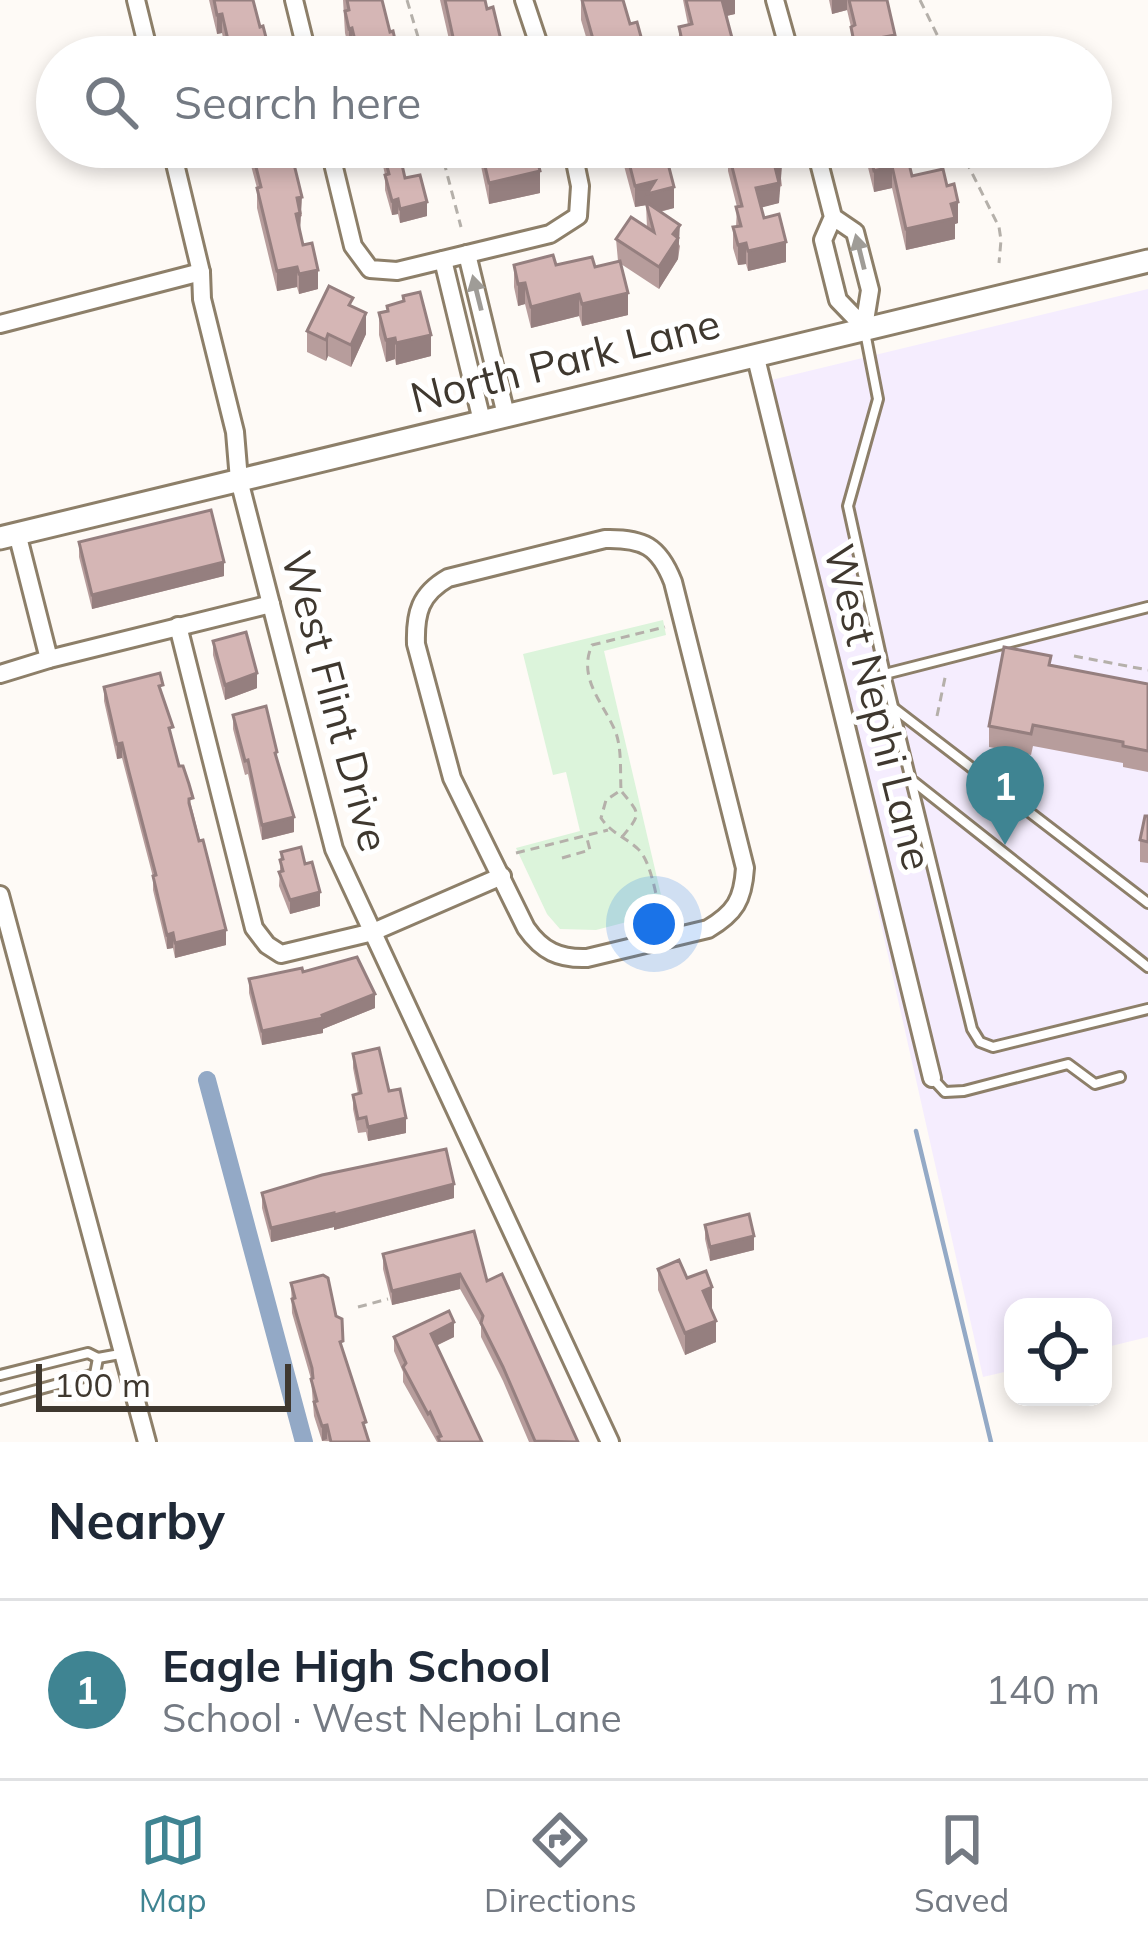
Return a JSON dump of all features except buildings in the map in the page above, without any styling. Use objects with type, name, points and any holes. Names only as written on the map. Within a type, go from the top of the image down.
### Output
[{"type":"street","points":[[136,0],[145,36]]},
{"type":"street","points":[[294,0],[303,36]]},
{"type":"street","points":[[524,0],[536,36]]},
{"type":"street","points":[[775,0],[785,36]]},
{"type":"street","name":"West Flint Drive","points":[[176,168],[235,432],[239,480],[334,849],[610,1442]]},
{"type":"street","points":[[334,168],[353,246],[370,268],[397,271],[550,234],[578,216],[576,168]]},
{"type":"street","points":[[820,168],[833,217],[823,240],[838,300],[863,327]]},
{"type":"street","points":[[833,217],[855,232],[870,290],[863,327]]},
{"type":"street","points":[[467,254],[506,415]]},
{"type":"street","points":[[443,260],[482,421]]},
{"type":"street","name":"North Park Lane","points":[[9,536],[1148,260]]},
{"type":"street","points":[[0,324],[201,272]]},
{"type":"street","name":"West Nephi Lane","points":[[755,354],[932,1078]]},
{"type":"street","points":[[9,536],[50,659]]},
{"type":"street","points":[[627,538],[648,545],[665,561],[673,582],[745,868],[744,890],[724,920],[708,929],[571,958],[551,954],[536,943],[502,876],[452,778],[416,644],[420,602],[448,578],[560,550],[605,539],[627,538]]},
{"type":"street","points":[[0,674],[271,604]]},
{"type":"street","points":[[178,626],[254,928],[267,945],[281,954],[373,932],[502,876]]},
{"type":"street","points":[[0,895],[147,1442]]},
{"type":"lane","points":[[863,327],[878,399],[848,506],[972,1029],[980,1042],[993,1047],[1148,1009]]},
{"type":"lane","points":[[885,674],[1148,607]]},
{"type":"lane","points":[[894,708],[1148,903]]},
{"type":"lane","points":[[911,779],[1148,967]]},
{"type":"lane","points":[[932,1078],[946,1092],[1068,1064],[1095,1084],[1120,1077]]},
{"type":"lane","points":[[0,1375],[88,1353],[98,1358],[123,1354]]},
{"type":"lane","points":[[0,1400],[95,1374],[98,1358]]},
{"type":"path","points":[[407,0],[418,36]]},
{"type":"path","points":[[920,0],[938,36]]},
{"type":"path","points":[[446,168],[461,227]]},
{"type":"path","points":[[969,168],[998,227],[999,263]]},
{"type":"path","points":[[622,838],[636,820],[636,807],[621,790],[615,732],[587,676],[589,651],[598,643],[674,625]]},
{"type":"path","points":[[1074,656],[1148,670]]},
{"type":"path","points":[[937,716],[946,673]]},
{"type":"path","points":[[621,790],[606,800],[601,818],[609,830],[645,856],[662,923]]},
{"type":"path","points":[[517,853],[609,830]]},
{"type":"path","points":[[562,858],[590,850],[586,835]]},
{"type":"path","points":[[358,1307],[388,1299]]},
{"type":"shaded area","points":[[1148,289],[1148,1337],[1112,1346],[1112,1298],[1004,1298],[1004,1372],[983,1377],[759,383]]},
{"type":"green space","points":[[663,620],[666,635],[604,651],[665,912],[596,930],[560,929],[547,914],[516,848],[580,831],[566,772],[553,775],[523,654]]},
{"type":"waterway","points":[[207,1080],[304,1442]]},
{"type":"waterway","points":[[916,1131],[991,1442]]},
{"type":"place","name":"Eagle High School","points":[[1005,845]]}]
